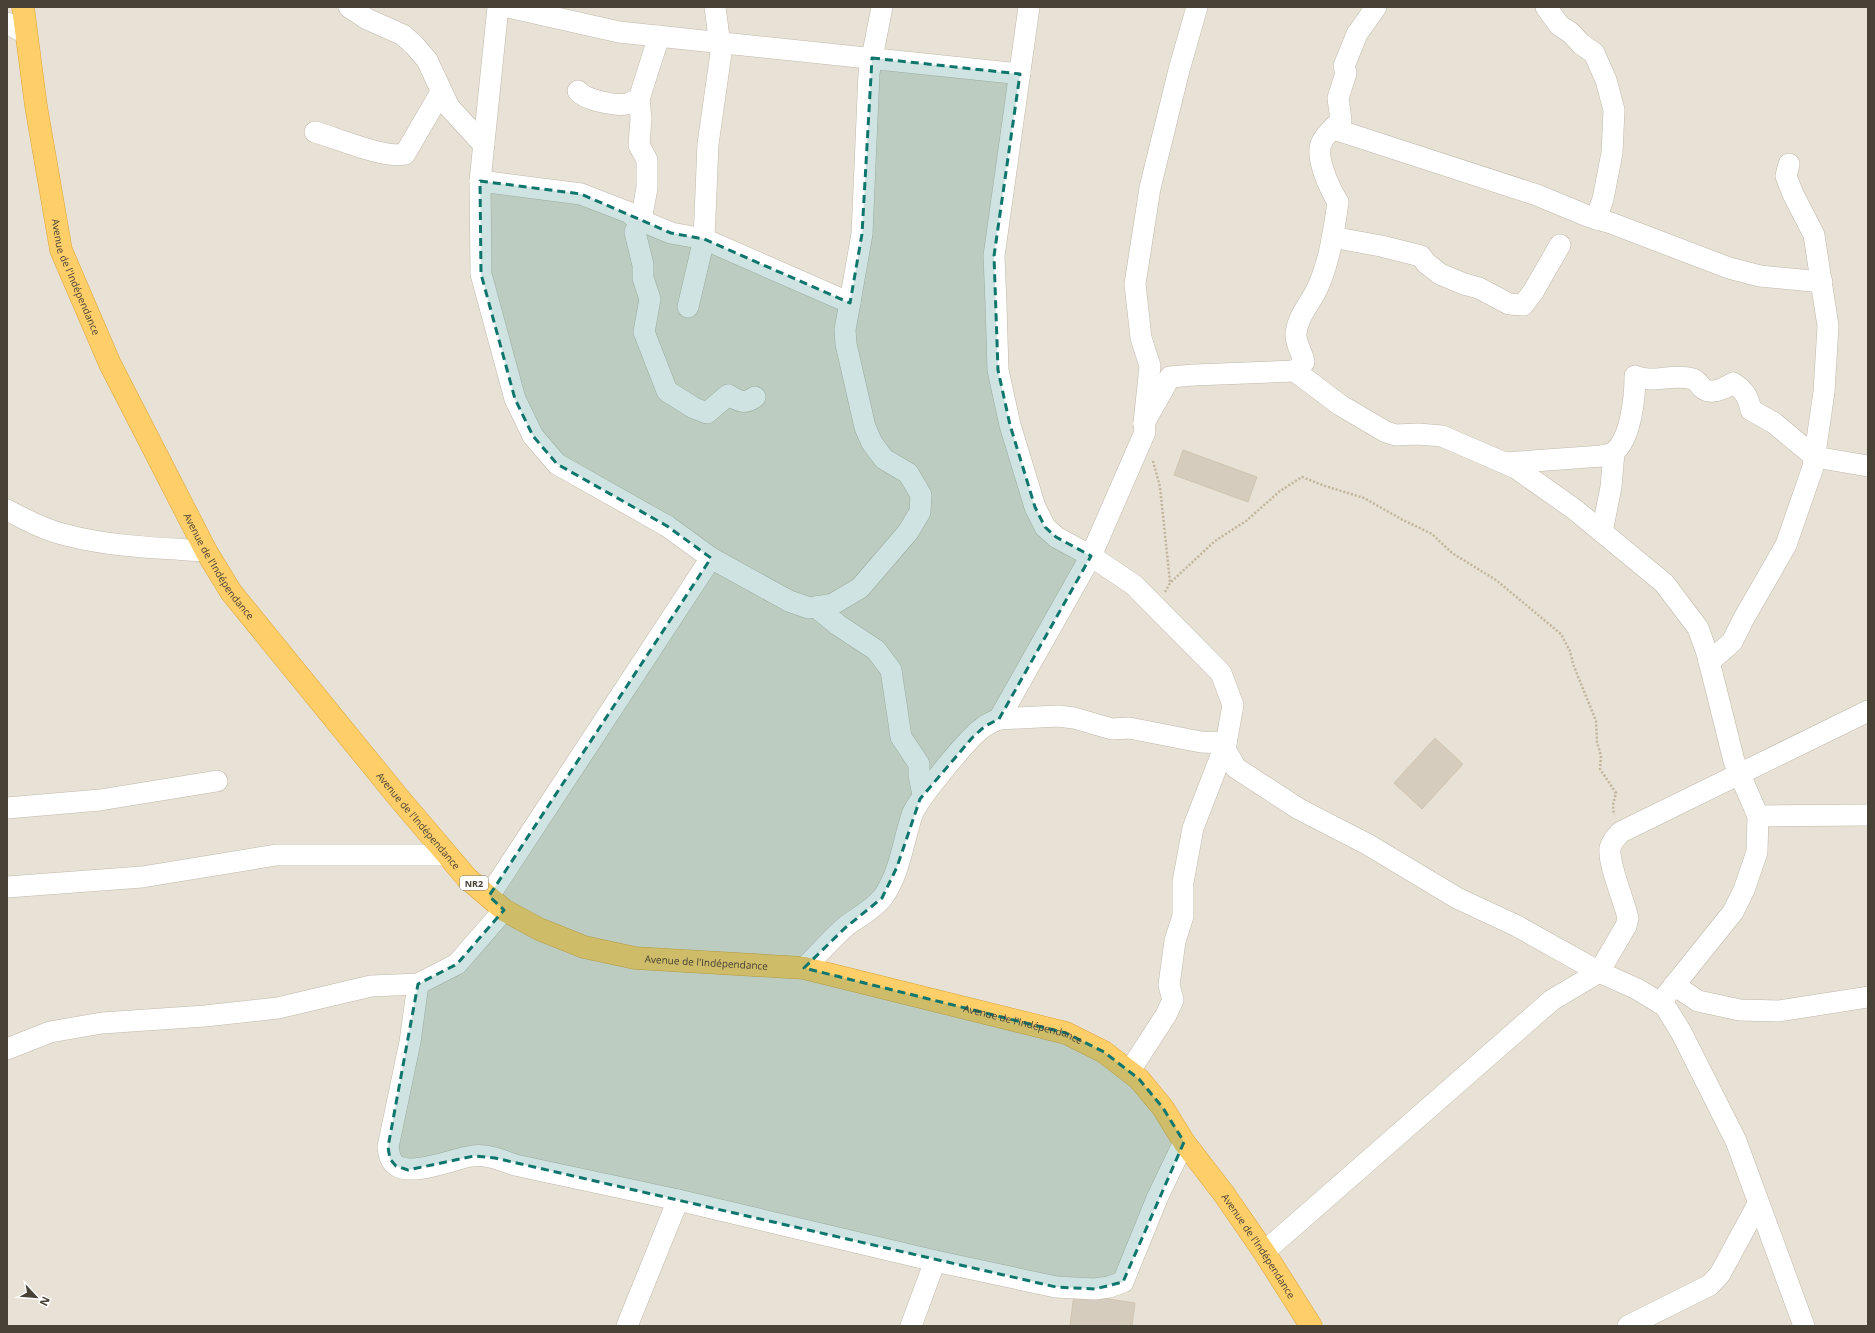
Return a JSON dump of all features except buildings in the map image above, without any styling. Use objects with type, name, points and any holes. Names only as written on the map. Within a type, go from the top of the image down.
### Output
[{"type":"highway","name":"Avenue de l'Indépendance","points":[[23,7],[16,28],[36,106],[61,250],[110,364],[206,551],[231,592],[467,878],[497,903],[539,929],[584,947],[635,958],[804,968],[1066,1033],[1104,1052],[1139,1080],[1163,1108],[1184,1142],[1224,1194],[1264,1252],[1311,1326]]},
{"type":"street","points":[[349,7],[367,19],[403,35],[427,60],[449,107],[484,145]]},
{"type":"street","points":[[498,7],[480,181],[482,274],[515,399],[533,436],[557,464],[667,526],[711,558],[789,601],[809,608],[833,604],[860,588],[908,532],[920,512],[921,495],[908,473],[884,459],[872,443],[865,427],[844,330],[862,234],[869,73],[882,7]]},
{"type":"street","points":[[508,7],[619,32],[1020,74]]},
{"type":"street","points":[[688,307],[704,239],[708,144],[721,53],[715,7]]},
{"type":"street","points":[[1029,7],[994,256],[998,370],[1010,425],[1035,507],[1045,527],[1056,537],[1091,556],[1134,585],[1221,674],[1233,705],[1225,749],[1236,768],[1299,810],[1367,844],[1457,898],[1517,926],[1599,972],[1637,989],[1665,1006],[1681,1032],[1736,1141],[1804,1326]]},
{"type":"street","points":[[999,719],[1091,556],[1145,432],[1144,422],[1150,366],[1141,338],[1135,284],[1150,188],[1179,70],[1197,7]]},
{"type":"street","points":[[1295,371],[1304,362],[1302,353],[1296,342],[1298,324],[1316,291],[1326,261],[1338,202],[1330,189],[1320,157],[1321,142],[1334,129],[1340,120],[1338,98],[1346,73],[1344,66],[1357,34],[1376,7]]},
{"type":"street","points":[[1546,7],[1559,25],[1571,33],[1581,44],[1594,52],[1606,80],[1614,110],[1612,153],[1603,199],[1596,219]]},
{"type":"street","points":[[659,36],[639,99],[641,118],[639,145],[647,160],[647,188],[641,220],[635,232],[643,266],[643,278],[650,299],[644,332],[667,391],[694,408],[707,413],[728,395],[740,402],[748,402],[755,398]]},
{"type":"street","points":[[315,132],[371,150],[399,156],[405,154],[441,92]]},
{"type":"street","points":[[578,92],[583,97],[613,103],[627,104],[639,99]]},
{"type":"street","points":[[1334,129],[1537,195],[1596,219],[1743,272],[1760,276],[1822,282]]},
{"type":"street","points":[[1709,662],[1732,642],[1786,545],[1813,467],[1815,457],[1824,392],[1828,326],[1814,235],[1793,194],[1786,176],[1789,164]]},
{"type":"street","points":[[480,181],[581,194],[630,213],[635,218],[671,233],[704,239],[850,303]]},
{"type":"street","points":[[1332,237],[1368,243],[1421,256],[1426,263],[1440,274],[1464,284],[1479,288],[1509,304],[1523,305],[1533,292],[1560,245]]},
{"type":"street","points":[[1147,355],[1175,377]]},
{"type":"street","points":[[1144,422],[1170,377],[1194,374],[1295,371],[1340,405],[1386,432],[1396,435],[1418,434],[1442,436],[1516,468],[1574,509],[1664,583],[1698,628],[1709,662],[1734,761],[1741,774],[1758,816],[1757,852],[1744,890],[1733,912],[1660,1003]]},
{"type":"street","points":[[1602,532],[1611,487],[1614,452],[1626,436],[1635,389],[1635,376],[1644,380],[1672,376],[1694,380],[1702,389],[1709,391],[1720,390],[1732,382],[1743,389],[1751,410],[1774,423],[1815,457],[1868,466]]},
{"type":"street","points":[[1505,463],[1602,456],[1614,452]]},
{"type":"street","points":[[7,510],[37,526],[65,535],[94,541],[136,547],[206,551]]},
{"type":"street","points":[[7,1049],[50,1032],[102,1022],[205,1016],[278,1008],[371,986],[418,984],[457,964],[497,903],[711,558]]},
{"type":"street","points":[[816,607],[838,625],[876,650],[891,670],[901,737],[919,764],[919,775],[923,795]]},
{"type":"street","points":[[1264,1252],[1552,1000],[1599,972],[1626,926],[1628,918],[1611,860],[1610,848],[1614,839],[1621,832],[1868,711]]},
{"type":"street","points":[[804,968],[845,928],[868,912],[882,898],[897,867],[913,813],[923,795],[984,726],[999,719],[1058,716],[1074,718],[1112,729],[1129,728],[1201,742],[1226,743]]},
{"type":"street","points":[[1129,1072],[1166,1015],[1173,1000],[1169,985],[1175,940],[1183,916],[1182,882],[1191,835],[1204,797],[1226,743]]},
{"type":"street","points":[[7,808],[100,800],[217,781]]},
{"type":"street","points":[[1758,816],[1868,815]]},
{"type":"street","points":[[7,887],[142,877],[276,855],[447,855]]},
{"type":"street","points":[[418,984],[410,1042],[388,1147],[390,1159],[396,1166],[408,1170],[474,1156],[495,1158],[515,1165],[678,1200],[935,1261],[1056,1287],[1095,1289],[1109,1288],[1123,1282],[1158,1196],[1184,1142]]},
{"type":"street","points":[[1674,985],[1698,1001],[1740,1010],[1779,1011],[1868,997]]},
{"type":"street","points":[[627,1326],[678,1200]]},
{"type":"street","points":[[1628,1326],[1710,1285],[1720,1274],[1758,1204]]},
{"type":"street","points":[[911,1326],[935,1261]]},
{"type":"path","points":[[1153,460],[1160,487],[1170,583]]},
{"type":"path","points":[[1156,607],[1170,583],[1215,541],[1246,521],[1280,491],[1302,477],[1364,498],[1401,519],[1432,534],[1452,553],[1496,580],[1561,634],[1596,721],[1597,742],[1601,756],[1600,768],[1616,793],[1613,812],[1621,832]]},
{"type":"highlighted area","points":[[872,58],[1020,74],[994,256],[998,370],[1010,425],[1035,507],[1045,527],[1056,537],[1091,556],[999,719],[985,726],[972,738],[920,799],[897,867],[882,898],[845,928],[804,968],[1066,1033],[1104,1052],[1139,1079],[1163,1108],[1184,1142],[1123,1282],[1095,1289],[1056,1287],[495,1158],[474,1156],[408,1170],[396,1166],[390,1159],[388,1147],[418,984],[457,964],[504,910],[489,896],[711,558],[667,526],[557,464],[533,436],[515,399],[481,274],[480,181],[581,194],[671,233],[704,239],[850,303],[862,234]]},
{"type":"shaded area","points":[[7,7],[1868,7],[1868,1326],[7,1326]]}]
